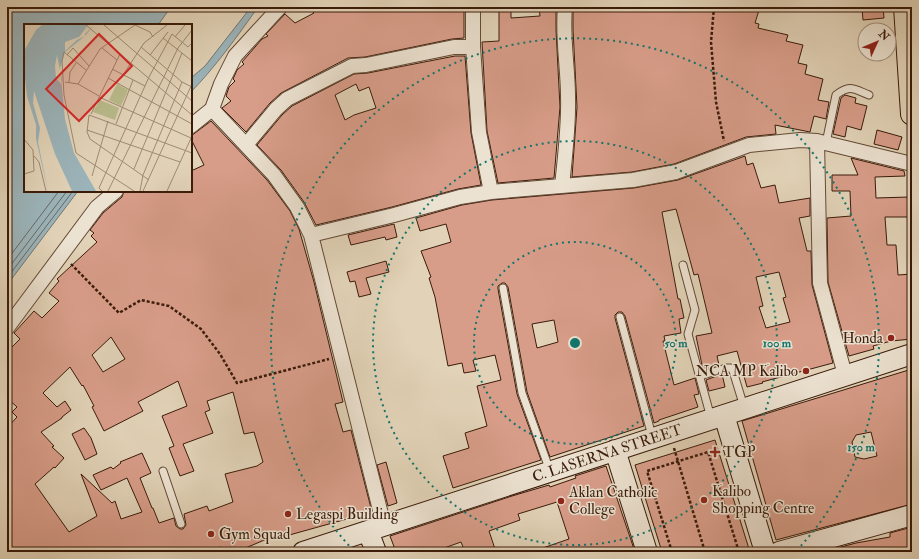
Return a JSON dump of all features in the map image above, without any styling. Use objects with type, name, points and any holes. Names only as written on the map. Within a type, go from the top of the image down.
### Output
[{"type":"main road","points":[[905,7],[912,114]]},
{"type":"street","points":[[192,125],[212,109],[221,84],[235,56],[280,7]]},
{"type":"street","points":[[473,7],[473,47],[479,132],[491,192]]},
{"type":"street","points":[[562,186],[567,132],[568,96],[564,20],[565,7]]},
{"type":"street","points":[[246,145],[276,109],[287,99],[352,66],[366,65],[454,47],[473,47]]},
{"type":"street","points":[[212,109],[274,175],[297,207],[311,234],[342,356],[376,528],[376,552]]},
{"type":"street","points":[[311,234],[394,215],[460,197],[491,192],[633,180],[676,172],[749,145],[800,140],[822,142],[912,164]]},
{"type":"street","points":[[822,142],[820,283],[845,375]]},
{"type":"street","points":[[7,328],[97,207],[115,192]]},
{"type":"street","name":"C. LASERNA STREET","points":[[303,552],[912,354]]},
{"type":"street","points":[[718,417],[765,552]]},
{"type":"street","points":[[614,450],[647,552]]},
{"type":"street","points":[[779,552],[912,515]]},
{"type":"lane","points":[[822,142],[836,95],[842,90],[850,88],[870,95]]},
{"type":"lane","points":[[683,266],[694,310],[688,334],[700,376],[718,417]]},
{"type":"lane","points":[[503,288],[522,393],[550,471]]},
{"type":"lane","points":[[620,317],[661,435]]},
{"type":"lane","points":[[700,376],[726,368],[731,368],[744,408]]},
{"type":"lane","points":[[163,471],[181,524]]},
{"type":"path","points":[[714,7],[711,42],[716,102],[726,153]]},
{"type":"path","points":[[62,254],[119,313],[141,300],[169,306],[201,329],[220,354],[237,383],[342,356]]},
{"type":"path","points":[[661,435],[678,462],[705,552]]},
{"type":"path","points":[[666,552],[672,551],[647,471],[708,452],[739,552]]},
{"type":"water","points":[[7,7],[171,7],[159,24],[24,24],[24,192],[77,192],[7,285]]},
{"type":"water","points":[[251,7],[258,7],[226,51],[192,91],[192,77],[205,66]]},
{"type":"building","points":[[308,7],[335,7],[337,11],[349,7],[464,7],[464,38],[452,39],[365,57],[348,58],[281,93],[270,103],[246,132],[222,108],[231,101],[226,96],[229,87],[235,81],[233,79],[237,70],[244,64],[242,62],[262,39],[268,36],[266,34],[285,14],[295,23],[314,13]]},
{"type":"building","points":[[499,7],[511,7],[511,18],[540,16],[539,7],[556,7],[560,107],[554,178],[498,183],[487,131],[482,42],[499,41]]},
{"type":"building","points":[[573,7],[760,7],[755,23],[759,24],[758,28],[788,35],[786,41],[803,45],[798,63],[807,65],[805,74],[823,79],[818,100],[829,102],[826,119],[814,116],[810,132],[775,125],[776,134],[746,137],[674,164],[632,172],[572,177],[577,107]]},
{"type":"building","points":[[883,7],[884,18],[863,20],[862,8]]},
{"type":"building","points":[[455,56],[465,56],[471,133],[481,185],[458,189],[392,207],[316,225],[304,202],[281,170],[257,145],[282,115],[292,106],[354,74],[368,73]],"holes":[[[356,84],[359,91],[369,87],[376,108],[354,115],[345,120],[335,95]]]},
{"type":"building","points":[[845,95],[856,98],[855,103],[867,106],[861,130],[847,126],[845,137],[833,134],[841,98]]},
{"type":"building","points":[[211,121],[267,180],[290,211],[299,229],[314,282],[343,402],[335,404],[343,432],[351,430],[372,512],[275,539],[274,536],[236,552],[223,552],[221,547],[206,552],[7,552],[7,428],[17,417],[12,412],[17,407],[7,398],[7,352],[20,339],[14,333],[34,311],[42,318],[59,301],[49,293],[59,281],[57,279],[97,242],[91,236],[94,233],[90,230],[103,213],[122,197],[124,192],[192,192],[192,171],[204,165],[192,141],[192,135]],"holes":[[[111,337],[125,359],[103,372],[92,355]],[[70,367],[82,386],[83,385],[94,406],[92,407],[104,431],[143,411],[138,402],[178,381],[187,406],[162,416],[174,446],[169,448],[180,476],[194,471],[183,444],[213,433],[205,412],[210,410],[207,401],[233,392],[244,434],[254,432],[263,462],[257,466],[225,474],[233,502],[209,511],[207,506],[184,514],[186,525],[183,529],[176,526],[174,518],[159,523],[140,478],[151,473],[142,453],[120,462],[121,463],[113,469],[111,467],[93,475],[101,490],[127,478],[142,512],[121,519],[115,501],[112,503],[81,474],[97,516],[69,532],[35,484],[54,467],[55,468],[64,458],[52,447],[54,446],[41,432],[71,410],[65,401],[57,407],[43,393]]]},
{"type":"building","points":[[877,130],[902,137],[898,150],[874,144]]},
{"type":"building","points":[[745,156],[747,165],[753,163],[761,188],[775,185],[779,203],[810,198],[810,216],[799,218],[807,251],[811,251],[812,285],[833,363],[747,387],[737,351],[717,356],[719,365],[703,370],[696,336],[712,333],[698,274],[694,275],[676,209],[662,212],[678,299],[680,299],[684,318],[679,319],[681,333],[664,336],[665,341],[663,341],[674,385],[695,378],[699,394],[694,395],[698,407],[654,423],[625,316],[622,312],[618,312],[615,315],[615,318],[644,426],[550,457],[527,392],[508,287],[505,283],[502,283],[498,286],[498,289],[517,394],[541,460],[453,488],[443,456],[469,448],[465,433],[487,426],[477,386],[501,380],[495,355],[473,360],[476,371],[464,373],[462,363],[448,366],[435,297],[429,278],[431,277],[421,251],[451,242],[446,224],[420,231],[416,218],[462,205],[492,200],[634,188],[678,180]],"holes":[[[779,272],[786,297],[783,298],[790,322],[766,328],[759,307],[763,306],[756,277]],[[554,320],[558,342],[537,348],[532,324]]]},
{"type":"building","points":[[851,158],[904,171],[905,176],[875,177],[876,198],[909,197],[909,217],[885,217],[887,245],[896,245],[898,275],[912,274],[912,339],[891,341],[873,346],[874,349],[849,356],[828,282],[827,218],[851,216],[850,191],[832,191],[832,175],[858,175]]},
{"type":"building","points":[[394,224],[397,237],[386,240],[385,237],[351,245],[348,235]]},
{"type":"building","points":[[386,261],[389,272],[366,278],[371,294],[359,297],[355,281],[350,282],[347,272]]},
{"type":"building","points":[[912,369],[912,504],[776,540],[742,421]],"holes":[[[871,432],[877,456],[864,459],[855,457],[852,442],[856,435]]]},
{"type":"building","points":[[722,374],[725,387],[709,391],[706,380]]},
{"type":"building","points":[[84,428],[91,438],[97,454],[85,460],[72,434]]},
{"type":"building","name":"Kalibo Shopping Centre","points":[[715,440],[750,552],[662,552],[635,465]]},
{"type":"building","points":[[386,462],[397,503],[388,506],[377,465]]},
{"type":"building","name":"Aklan Catholic College","points":[[606,466],[635,552],[537,552],[537,550],[569,539],[557,502],[518,514],[520,520],[489,531],[496,552],[465,552],[461,542],[433,552],[396,552],[390,536],[512,496],[549,485],[550,487],[576,478],[575,476]]},
{"type":"building","points":[[912,527],[912,552],[822,552],[856,543],[890,537],[890,533]]},
{"type":"place","name":"Honda","points":[[891,338]]},
{"type":"place","name":"NCA MP Kalibo","points":[[806,371]]},
{"type":"place","name":"TGP","points":[[715,452]]},
{"type":"place","name":"Kalibo Shopping Centre","points":[[704,500]]},
{"type":"place","name":"Aklan Catholic College","points":[[561,501]]},
{"type":"place","name":"Legaspi Building","points":[[288,514]]},
{"type":"place","name":"Gym Squad","points":[[211,534]]}]
